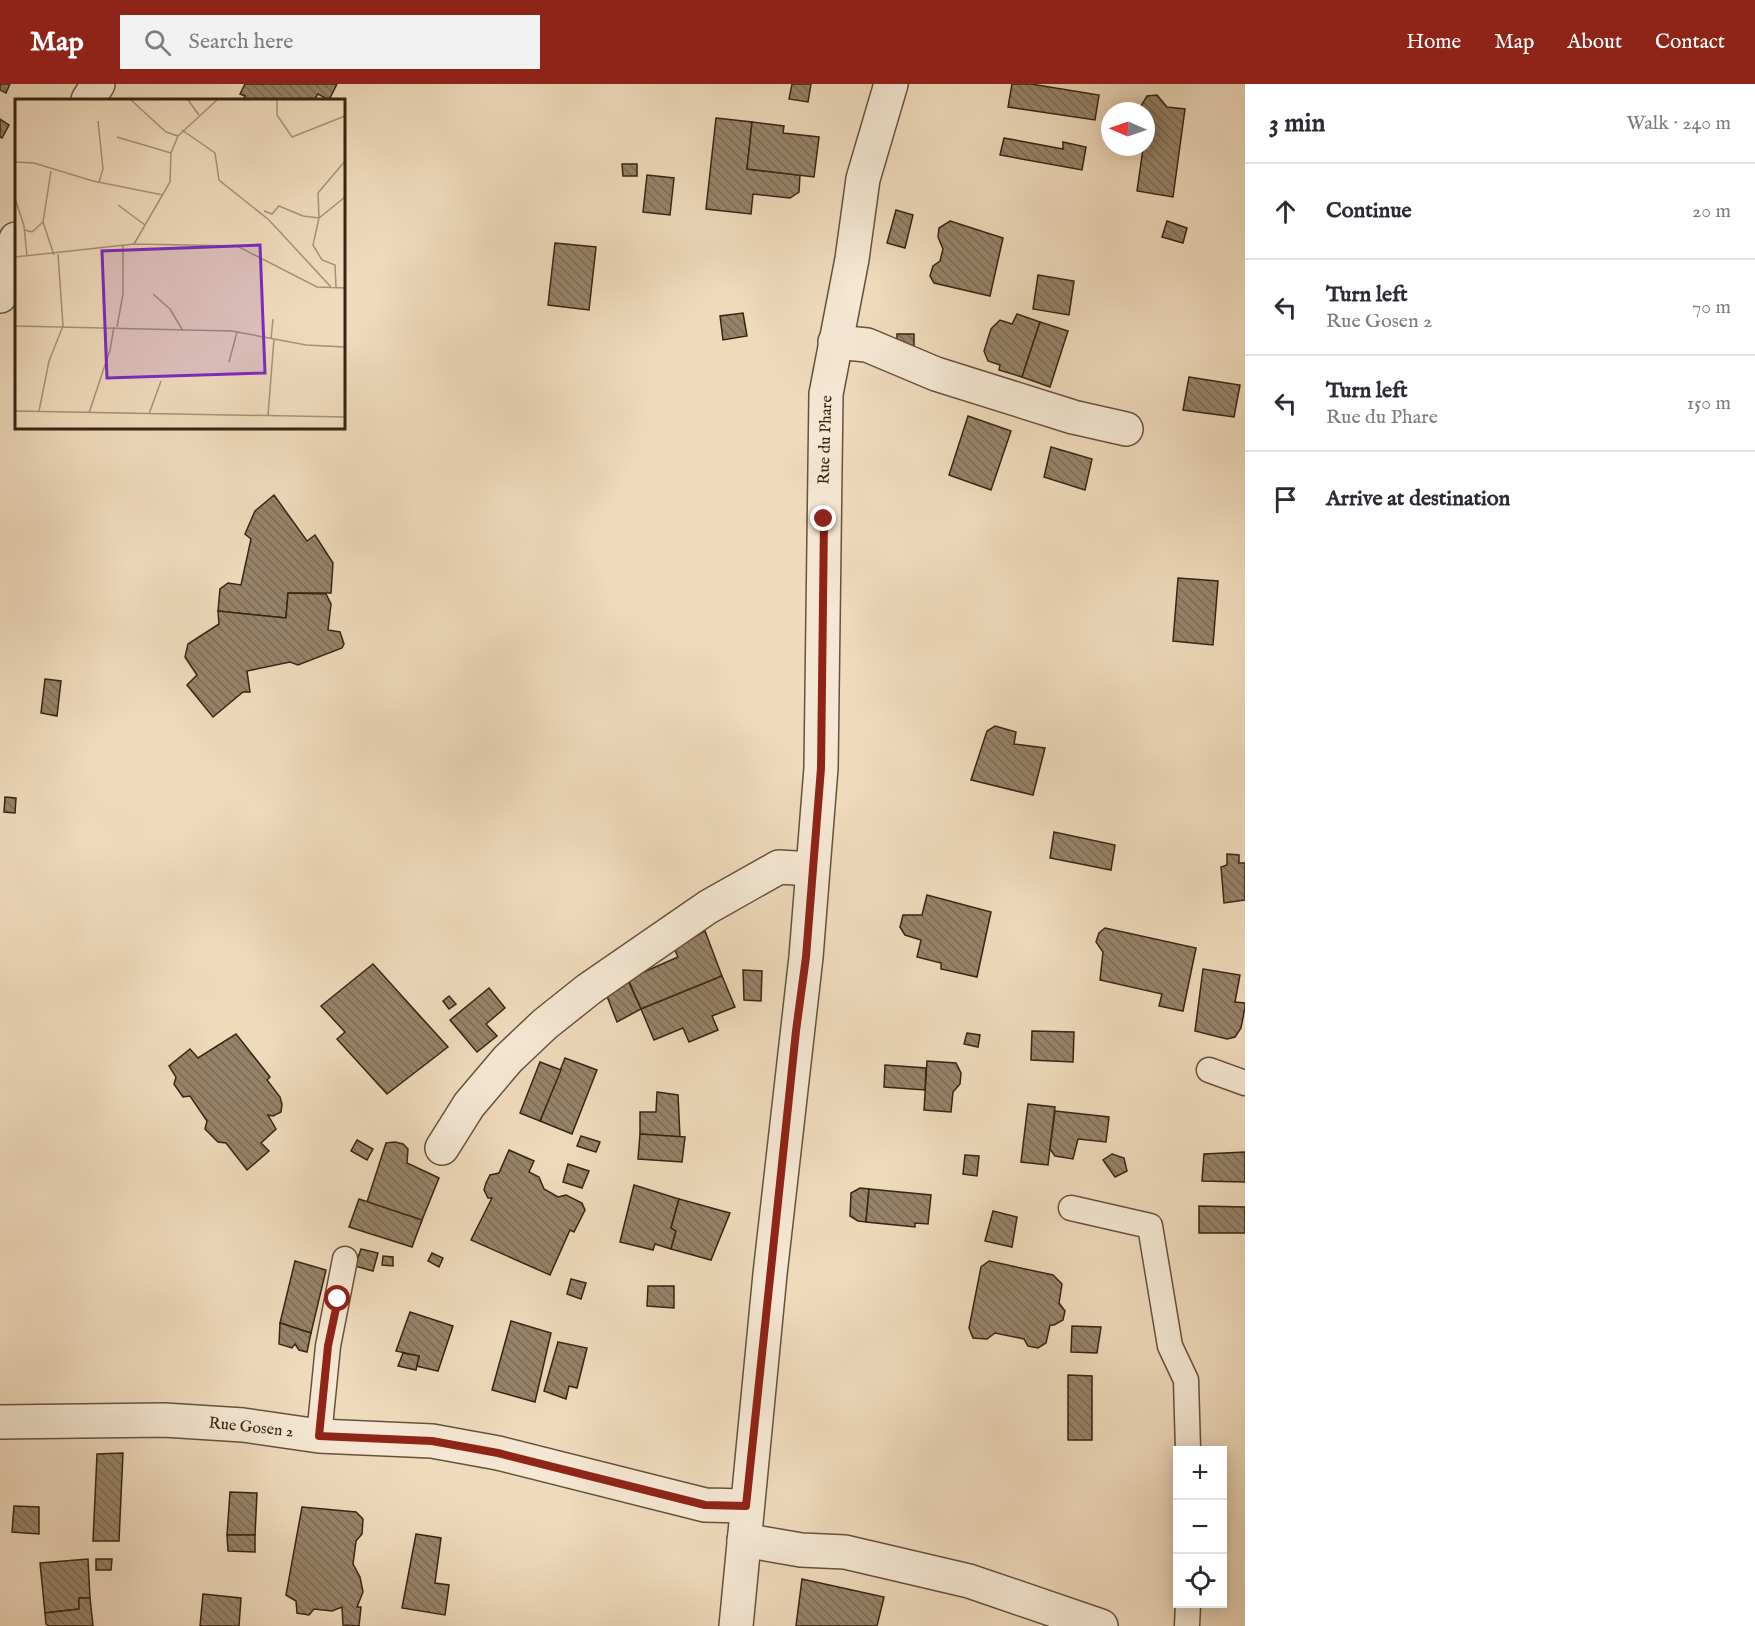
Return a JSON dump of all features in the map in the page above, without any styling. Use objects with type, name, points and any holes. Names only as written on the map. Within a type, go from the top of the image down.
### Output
[{"type":"street","points":[[89,99],[98,84]]},
{"type":"street","name":"Rue du Phare","points":[[736,1626],[746,1506],[795,1041],[806,957],[821,768],[826,394],[852,259],[863,179],[891,84]]},
{"type":"street","points":[[0,296],[15,243]]},
{"type":"street","points":[[835,342],[867,345],[936,374],[1073,417],[1126,429]]},
{"type":"street","points":[[442,1148],[469,1105],[508,1059],[544,1024],[589,988],[708,907],[779,867],[812,869]]},
{"type":"street","name":"Rue Gosen 2","points":[[0,1422],[164,1420],[243,1425],[319,1436],[432,1441],[498,1453],[705,1505],[746,1506]]},
{"type":"street","points":[[744,1540],[801,1550],[845,1552],[969,1581],[1101,1626]]},
{"type":"lane","points":[[1209,1070],[1245,1083]]},
{"type":"lane","points":[[1071,1209],[1150,1226],[1170,1346],[1186,1380],[1188,1446]]},
{"type":"lane","points":[[319,1436],[328,1346],[345,1259]]},
{"type":"lane","points":[[1187,1626],[1188,1608]]},
{"type":"building","points":[[0,84],[10,84],[6,93],[0,90]]},
{"type":"building","points":[[245,84],[337,84],[330,99],[318,94],[315,99],[244,99],[245,96],[240,94]]},
{"type":"building","points":[[792,84],[811,84],[808,102],[789,99]]},
{"type":"building","points":[[1012,84],[1031,84],[1099,95],[1095,120],[1008,107]]},
{"type":"building","points":[[1157,95],[1167,107],[1185,109],[1173,197],[1137,191],[1142,156],[1155,156],[1155,102],[1143,102],[1147,96]]},
{"type":"building","points":[[716,118],[752,122],[747,169],[800,175],[799,192],[790,198],[753,194],[751,214],[706,209]]},
{"type":"building","points":[[0,119],[9,125],[2,138],[0,137]]},
{"type":"building","points":[[752,122],[784,126],[783,133],[819,137],[814,177],[747,169]]},
{"type":"building","points":[[1004,138],[1063,149],[1063,142],[1086,147],[1082,170],[1000,155]]},
{"type":"building","points":[[622,164],[637,164],[637,176],[623,176]]},
{"type":"building","points":[[647,175],[674,178],[670,215],[643,212]]},
{"type":"building","points":[[896,210],[913,215],[905,248],[887,243]]},
{"type":"building","points":[[950,221],[1003,238],[990,296],[934,283],[930,276],[933,266],[940,261],[943,249],[938,237],[939,228]]},
{"type":"building","points":[[1167,221],[1187,228],[1183,243],[1162,237]]},
{"type":"building","points":[[555,243],[596,247],[589,310],[548,305]]},
{"type":"building","points":[[1038,275],[1074,281],[1069,315],[1033,309]]},
{"type":"building","points":[[743,313],[747,336],[723,340],[720,316]]},
{"type":"building","points":[[1017,314],[1040,322],[1022,377],[999,370],[1000,365],[988,361],[984,351],[991,329],[1000,320],[1012,324]]},
{"type":"building","points":[[1040,322],[1068,331],[1050,387],[1022,377]]},
{"type":"building","points":[[897,334],[914,334],[914,348],[897,349]]},
{"type":"building","points":[[1189,377],[1240,385],[1234,417],[1183,410]]},
{"type":"building","points":[[968,416],[1011,431],[991,490],[949,475]]},
{"type":"building","points":[[1051,447],[1092,459],[1085,490],[1044,477]]},
{"type":"building","points":[[274,495],[307,541],[315,535],[333,563],[331,593],[288,593],[286,618],[218,611],[220,589],[228,583],[241,585],[251,539],[245,534],[255,511]]},
{"type":"building","points":[[1178,578],[1218,581],[1213,645],[1173,641]]},
{"type":"building","points":[[288,593],[326,594],[331,604],[328,630],[340,632],[344,644],[342,648],[298,665],[290,662],[247,671],[250,692],[243,692],[213,717],[187,685],[197,675],[185,657],[188,644],[219,624],[218,611],[286,618]]},
{"type":"building","points":[[45,679],[61,681],[57,716],[41,713]]},
{"type":"building","points":[[995,726],[1016,732],[1014,744],[1045,748],[1033,795],[971,780],[987,731]]},
{"type":"building","points":[[5,797],[16,798],[15,813],[4,812]]},
{"type":"building","points":[[1054,832],[1115,845],[1111,870],[1050,858]]},
{"type":"building","points":[[1227,854],[1239,855],[1239,863],[1245,863],[1245,900],[1224,903],[1221,867],[1227,865]]},
{"type":"building","points":[[927,895],[991,912],[977,977],[941,969],[941,963],[917,957],[921,940],[905,935],[900,927],[903,915],[922,915]]},
{"type":"building","points":[[1105,928],[1196,948],[1183,1011],[1159,1006],[1162,994],[1100,980],[1103,952],[1096,942],[1099,933]]},
{"type":"building","points":[[705,931],[722,976],[641,1009],[628,979],[678,957],[674,948]]},
{"type":"building","points":[[373,964],[448,1047],[387,1094],[337,1039],[345,1032],[321,1006]]},
{"type":"building","points":[[1203,969],[1240,975],[1235,1002],[1245,1003],[1245,1007],[1241,1028],[1235,1037],[1227,1039],[1195,1031]]},
{"type":"building","points":[[743,970],[762,971],[761,1001],[744,1000]]},
{"type":"building","points":[[625,974],[641,1009],[617,1022],[603,986]]},
{"type":"building","points":[[722,976],[735,1007],[712,1016],[718,1030],[689,1042],[683,1028],[654,1040],[641,1009]]},
{"type":"building","points":[[489,988],[505,1008],[486,1024],[497,1036],[477,1052],[450,1020]]},
{"type":"building","points":[[449,996],[456,1004],[449,1009],[443,1001]]},
{"type":"building","points":[[1032,1031],[1074,1032],[1073,1062],[1031,1060]]},
{"type":"building","points":[[967,1033],[980,1035],[978,1047],[964,1044]]},
{"type":"building","points":[[236,1034],[270,1077],[267,1080],[280,1097],[282,1104],[281,1112],[273,1116],[268,1115],[276,1129],[261,1143],[269,1151],[247,1170],[226,1143],[218,1142],[205,1129],[207,1121],[190,1096],[183,1097],[174,1084],[176,1077],[169,1066],[190,1049],[198,1058]]},
{"type":"building","points":[[565,1058],[597,1070],[572,1134],[540,1121]]},
{"type":"building","points":[[927,1061],[956,1063],[961,1073],[960,1084],[953,1092],[951,1112],[924,1110]]},
{"type":"building","points":[[540,1062],[561,1070],[540,1121],[520,1113]]},
{"type":"building","points":[[885,1065],[926,1068],[925,1090],[884,1087]]},
{"type":"building","points":[[657,1092],[678,1095],[680,1137],[640,1134],[640,1112],[656,1112]]},
{"type":"building","points":[[1028,1104],[1055,1107],[1048,1165],[1021,1162]]},
{"type":"building","points":[[1055,1111],[1109,1117],[1106,1142],[1078,1139],[1073,1159],[1055,1156],[1050,1149]]},
{"type":"building","points":[[640,1134],[685,1137],[682,1162],[638,1159]]},
{"type":"building","points":[[581,1136],[600,1142],[596,1152],[577,1146]]},
{"type":"building","points":[[357,1140],[373,1149],[367,1160],[351,1151]]},
{"type":"building","points":[[386,1143],[403,1144],[408,1149],[407,1163],[439,1178],[420,1225],[367,1202]]},
{"type":"building","points":[[509,1150],[534,1161],[529,1172],[539,1177],[544,1189],[558,1197],[566,1195],[582,1203],[585,1210],[574,1232],[570,1230],[550,1275],[471,1240],[492,1198],[488,1198],[484,1190],[486,1183],[490,1175],[499,1173]]},
{"type":"building","points":[[1245,1152],[1245,1182],[1202,1181],[1204,1154]]},
{"type":"building","points":[[1112,1154],[1124,1158],[1127,1171],[1115,1177],[1103,1160]]},
{"type":"building","points":[[965,1155],[979,1156],[977,1176],[963,1174]]},
{"type":"building","points":[[568,1164],[589,1171],[582,1188],[563,1182]]},
{"type":"building","points":[[634,1185],[679,1199],[671,1228],[676,1231],[671,1249],[655,1244],[653,1250],[620,1242]]},
{"type":"building","points":[[860,1188],[869,1189],[866,1222],[858,1221],[850,1216],[851,1193]]},
{"type":"building","points":[[869,1189],[931,1195],[928,1224],[915,1223],[915,1227],[866,1222]]},
{"type":"building","points":[[359,1199],[422,1220],[412,1247],[349,1227]]},
{"type":"building","points":[[679,1199],[730,1213],[711,1260],[671,1249],[676,1231],[671,1228]]},
{"type":"building","points":[[1199,1206],[1245,1207],[1245,1233],[1199,1233]]},
{"type":"building","points":[[993,1211],[1017,1217],[1012,1247],[985,1241]]},
{"type":"building","points":[[361,1249],[378,1253],[373,1271],[355,1266]]},
{"type":"building","points":[[432,1253],[443,1258],[439,1267],[428,1261]]},
{"type":"building","points":[[383,1256],[393,1257],[393,1266],[382,1265]]},
{"type":"building","points":[[295,1261],[326,1270],[311,1333],[280,1323]]},
{"type":"building","points":[[989,1261],[1053,1275],[1062,1284],[1059,1303],[1065,1311],[1063,1320],[1050,1325],[1046,1343],[1038,1348],[1028,1346],[1024,1339],[995,1333],[987,1339],[973,1338],[969,1328],[981,1267]]},
{"type":"building","points":[[571,1279],[586,1283],[581,1299],[567,1294]]},
{"type":"building","points":[[648,1286],[674,1286],[674,1308],[647,1306]]},
{"type":"building","points":[[410,1312],[453,1326],[438,1371],[416,1366],[419,1356],[396,1351]]},
{"type":"building","points":[[511,1321],[551,1333],[535,1402],[492,1390]]},
{"type":"building","points":[[280,1323],[311,1333],[307,1352],[299,1350],[295,1344],[292,1348],[279,1344]]},
{"type":"building","points":[[1072,1326],[1101,1327],[1097,1353],[1071,1352]]},
{"type":"building","points":[[558,1342],[587,1348],[577,1388],[569,1386],[566,1399],[544,1391]]},
{"type":"building","points":[[403,1353],[419,1356],[416,1370],[398,1366]]},
{"type":"building","points":[[1068,1375],[1092,1376],[1092,1440],[1068,1440]]},
{"type":"building","points":[[123,1453],[119,1541],[93,1541],[97,1454]]},
{"type":"building","points":[[230,1492],[257,1493],[255,1535],[227,1535]]},
{"type":"building","points":[[14,1506],[39,1507],[39,1534],[12,1532]]},
{"type":"building","points":[[302,1507],[356,1512],[363,1519],[362,1534],[356,1541],[353,1564],[360,1577],[363,1592],[357,1607],[361,1607],[359,1626],[343,1625],[342,1607],[332,1611],[314,1609],[309,1615],[297,1613],[296,1601],[286,1595]]},
{"type":"building","points":[[416,1534],[441,1538],[435,1583],[449,1585],[445,1615],[402,1608]]},
{"type":"building","points":[[227,1535],[255,1535],[255,1552],[228,1551]]},
{"type":"building","points":[[88,1559],[90,1598],[79,1598],[79,1609],[45,1613],[40,1563]]},
{"type":"building","points":[[96,1559],[112,1559],[111,1570],[96,1570]]},
{"type":"building","points":[[802,1579],[884,1597],[877,1626],[796,1626]]},
{"type":"building","points":[[203,1594],[241,1598],[239,1626],[200,1626]]},
{"type":"building","points":[[79,1598],[90,1598],[93,1626],[49,1626],[46,1624],[45,1613],[79,1609]]},
{"type":"route","points":[[338,1299],[328,1346],[319,1436],[432,1441],[498,1453],[705,1505],[746,1506],[796,1031],[806,957],[821,768],[824,519]]}]
